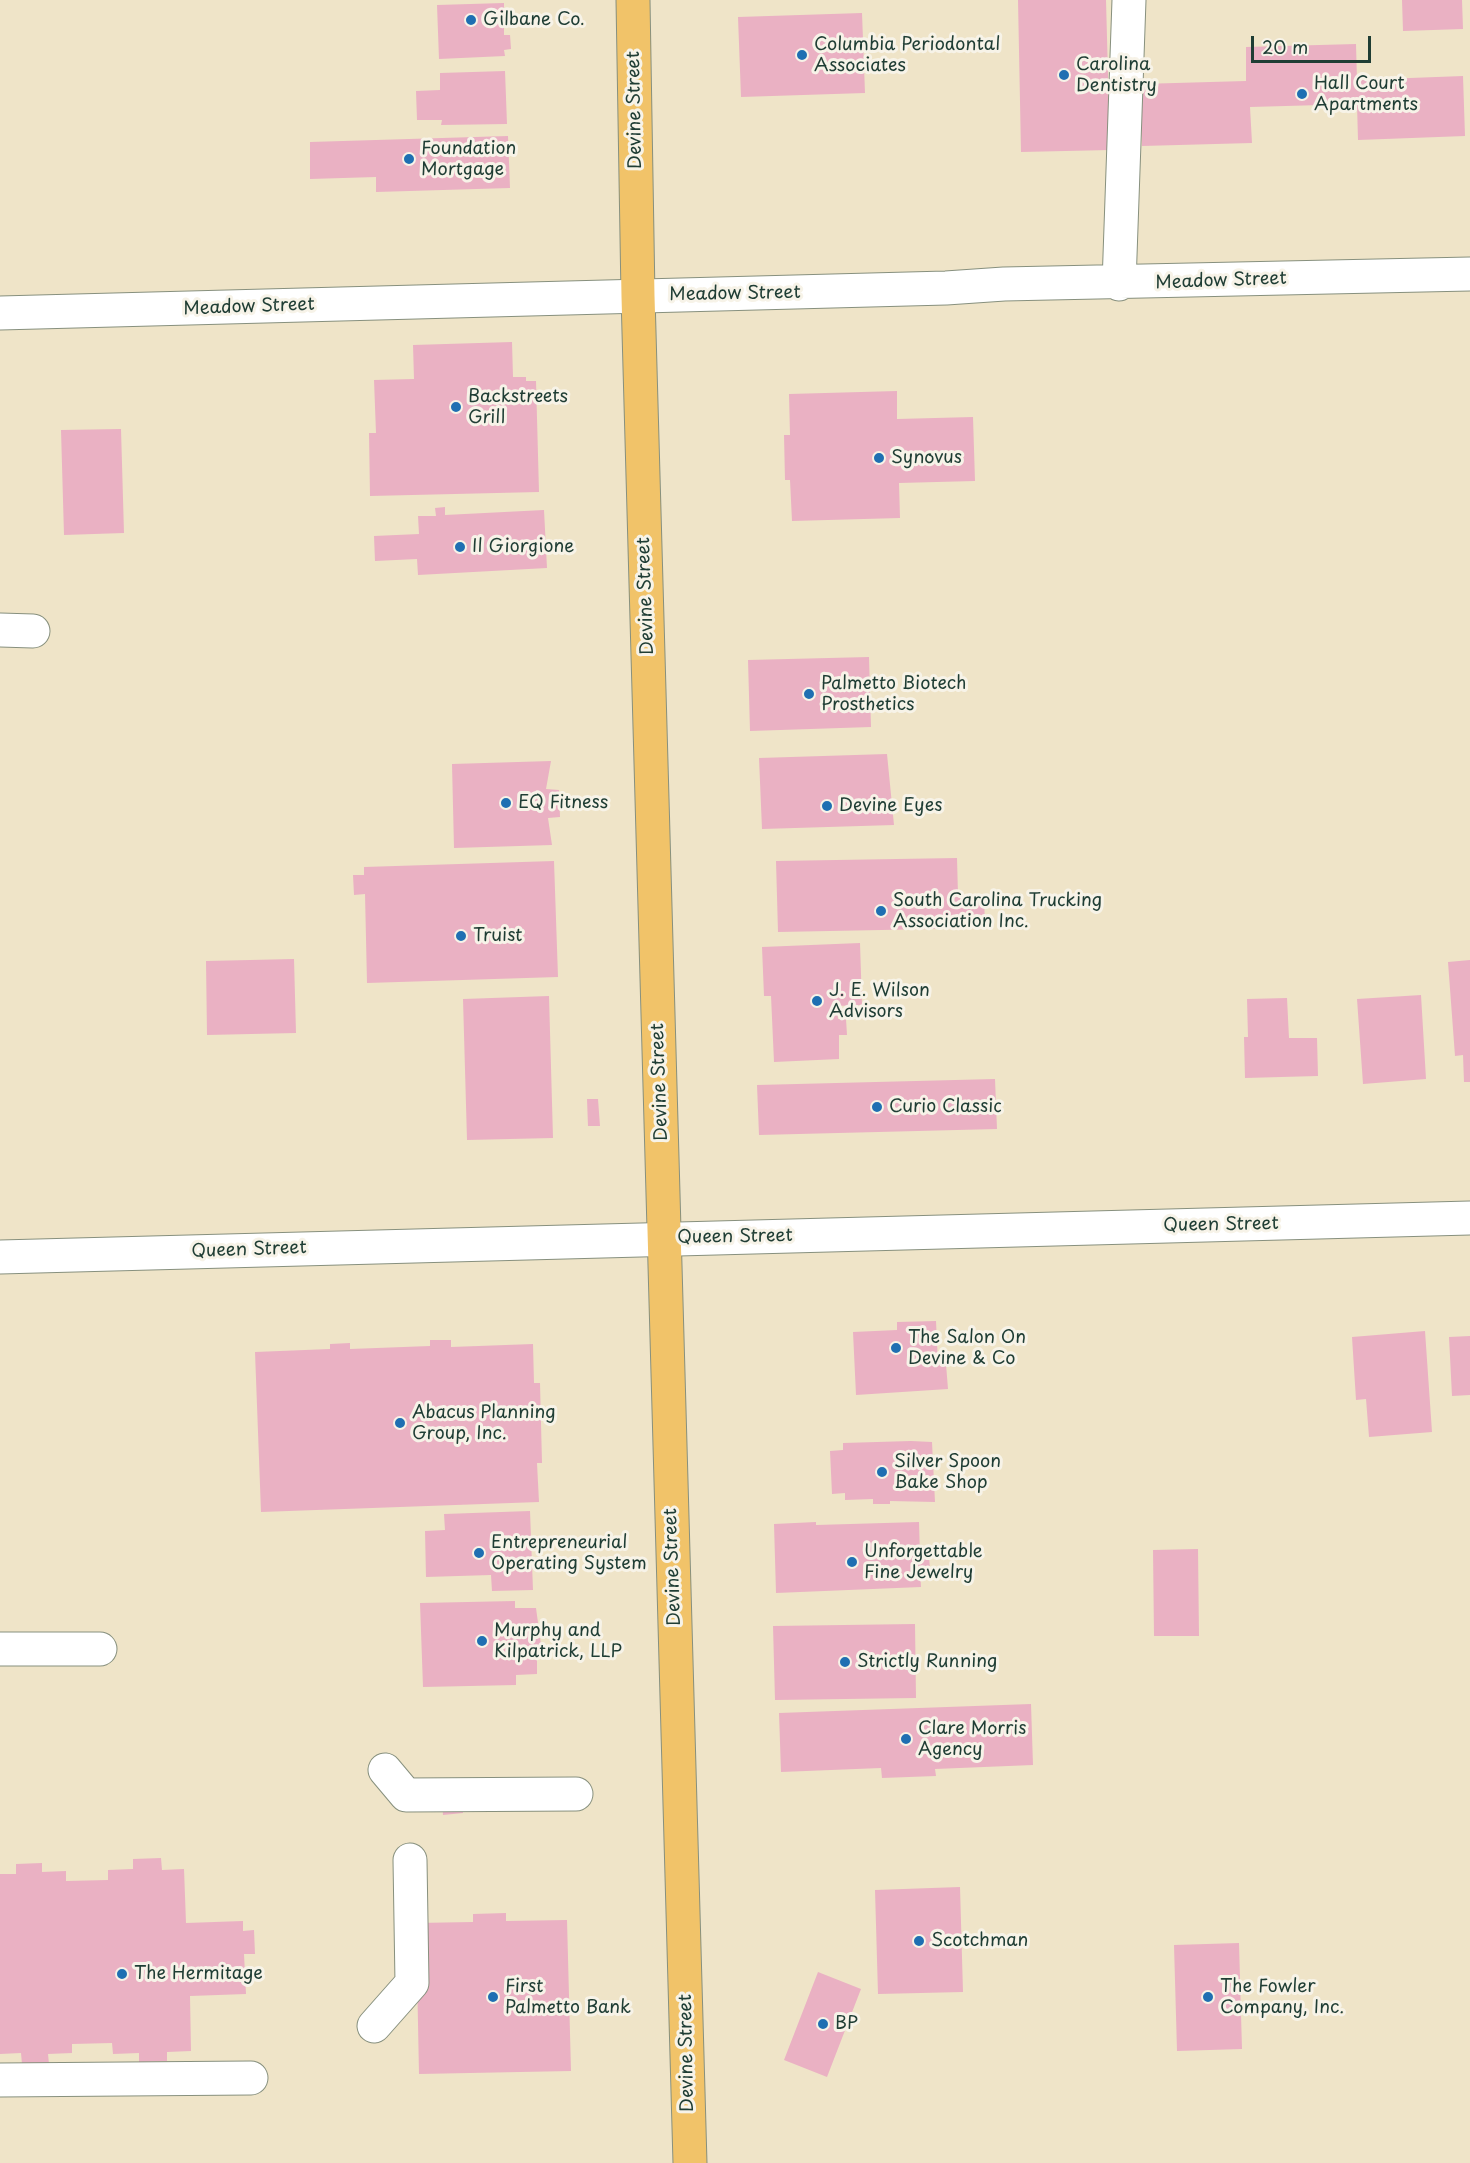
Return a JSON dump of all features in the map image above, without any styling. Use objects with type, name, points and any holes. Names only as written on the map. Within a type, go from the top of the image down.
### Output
[{"type":"main road","name":"Devine Street","points":[[633,0],[638,296],[690,2163]]},
{"type":"street","points":[[1119,284],[1129,0]]},
{"type":"street","name":"Meadow Street","points":[[0,313],[946,288],[1004,284],[1119,284],[1470,274]]},
{"type":"street","points":[[0,630],[33,631]]},
{"type":"street","name":"Queen Street","points":[[0,1257],[1470,1218]]},
{"type":"street","points":[[0,1649],[100,1648]]},
{"type":"street","points":[[385,1770],[406,1795],[576,1794]]},
{"type":"street","points":[[374,2026],[412,1983],[410,1860]]},
{"type":"street","points":[[0,2080],[251,2078]]},
{"type":"building","name":"Carolina Dentistry","points":[[1018,0],[1106,0],[1110,150],[1021,152]]},
{"type":"building","name":"Hall Court Apartments","points":[[1402,0],[1462,0],[1463,29],[1403,31]]},
{"type":"building","name":"Gilbane Co.","points":[[504,3],[504,35],[510,35],[511,49],[504,50],[505,56],[439,59],[437,5]]},
{"type":"building","name":"Columbia Periodontal Associates","points":[[862,13],[865,93],[741,97],[738,17]]},
{"type":"building","name":"Hall Court Apartments","points":[[1356,44],[1357,80],[1463,76],[1465,136],[1358,140],[1357,104],[1250,107],[1252,143],[1142,146],[1140,84],[1246,81],[1246,47]]},
{"type":"building","points":[[505,71],[507,124],[441,125],[442,120],[417,120],[416,91],[440,90],[440,73]]},
{"type":"building","name":"Foundation Mortgage","points":[[508,136],[510,188],[376,192],[376,177],[310,179],[310,142]]},
{"type":"building","name":"Backstreets Grill","points":[[512,342],[513,377],[526,377],[526,381],[536,381],[539,492],[370,496],[369,433],[376,433],[374,380],[414,379],[413,345]]},
{"type":"building","name":"Synovus","points":[[897,391],[897,419],[973,417],[975,481],[899,483],[900,518],[792,521],[790,480],[785,480],[784,435],[790,435],[789,394]]},
{"type":"building","points":[[121,429],[124,533],[64,535],[61,430]]},
{"type":"building","name":"Il Giorgione","points":[[445,507],[445,515],[544,510],[547,568],[418,575],[417,559],[375,561],[374,536],[419,534],[418,516],[436,516],[435,508]]},
{"type":"building","name":"Palmetto Biotech Prosthetics","points":[[869,657],[871,727],[750,731],[748,660]]},
{"type":"building","name":"Devine Eyes","points":[[887,754],[894,825],[762,829],[759,758]]},
{"type":"building","name":"EQ Fitness","points":[[551,761],[546,789],[559,790],[560,817],[548,818],[552,845],[454,848],[452,764]]},
{"type":"building","name":"South Carolina Trucking Association Inc.","points":[[957,858],[958,895],[984,894],[985,928],[778,932],[776,861]]},
{"type":"building","name":"Truist","points":[[554,861],[558,977],[367,983],[365,894],[354,895],[353,875],[364,875],[364,867]]},
{"type":"building","name":"J. E. Wilson Advisors","points":[[860,943],[862,1005],[837,1006],[838,1019],[846,1019],[847,1035],[839,1035],[839,1059],[774,1062],[771,996],[764,996],[762,947]]},
{"type":"building","points":[[294,959],[296,1033],[207,1035],[206,961]]},
{"type":"building","points":[[1470,960],[1470,1082],[1464,1082],[1463,1055],[1455,1056],[1448,962]]},
{"type":"building","points":[[1421,995],[1426,1079],[1363,1084],[1357,999]]},
{"type":"building","points":[[549,996],[553,1138],[467,1140],[463,999]]},
{"type":"building","points":[[1287,998],[1289,1038],[1317,1038],[1318,1076],[1245,1078],[1244,1037],[1248,1037],[1247,999]]},
{"type":"building","name":"Curio Classic","points":[[995,1079],[997,1129],[759,1135],[757,1085]]},
{"type":"building","points":[[587,1099],[598,1099],[600,1126],[588,1126]]},
{"type":"building","name":"The Salon On Devine & Co","points":[[936,1321],[938,1364],[946,1364],[948,1389],[856,1395],[853,1332],[897,1330],[897,1322]]},
{"type":"building","points":[[1425,1331],[1432,1432],[1369,1437],[1366,1399],[1356,1400],[1352,1337]]},
{"type":"building","points":[[1470,1336],[1470,1395],[1452,1396],[1449,1337]]},
{"type":"building","name":"Abacus Planning Group, Inc.","points":[[430,1340],[451,1340],[451,1347],[533,1344],[534,1383],[540,1383],[542,1463],[537,1463],[539,1502],[261,1512],[255,1352],[330,1349],[330,1344],[350,1343],[350,1349],[430,1346]]},
{"type":"building","name":"Silver Spoon Bake Shop","points":[[932,1442],[935,1502],[890,1501],[890,1504],[873,1504],[873,1499],[845,1500],[845,1493],[832,1494],[830,1451],[843,1450],[843,1443]]},
{"type":"building","name":"Entrepreneurial Operating System","points":[[530,1511],[533,1590],[492,1591],[491,1575],[426,1577],[425,1531],[445,1530],[444,1514]]},
{"type":"building","name":"Unforgettable Fine Jewelry","points":[[816,1522],[816,1525],[919,1522],[920,1556],[929,1556],[930,1569],[920,1569],[921,1587],[776,1593],[774,1524]]},
{"type":"building","points":[[1198,1549],[1199,1636],[1154,1636],[1153,1550]]},
{"type":"building","name":"Murphy and Kilpatrick, LLP","points":[[515,1601],[515,1608],[536,1608],[542,1652],[537,1652],[537,1674],[516,1675],[516,1685],[423,1687],[420,1603]]},
{"type":"building","name":"Strictly Running","points":[[915,1624],[916,1698],[775,1700],[773,1626]]},
{"type":"building","name":"Clare Morris Agency","points":[[1031,1704],[1033,1765],[935,1769],[936,1776],[882,1778],[881,1768],[781,1772],[779,1713]]},
{"type":"building","points":[[462,1798],[463,1813],[443,1815],[442,1800]]},
{"type":"building","name":"The Hermitage","points":[[161,1858],[162,1870],[184,1869],[186,1923],[243,1921],[243,1931],[254,1930],[255,1954],[244,1954],[246,1994],[190,1996],[191,2051],[167,2052],[167,2061],[139,2062],[139,2053],[113,2054],[112,2043],[72,2044],[72,2053],[48,2054],[49,2064],[22,2064],[21,2053],[0,2054],[0,1874],[16,1874],[16,1864],[42,1863],[42,1872],[66,1871],[66,1881],[108,1880],[108,1870],[133,1869],[133,1859]]},
{"type":"building","name":"Scotchman","points":[[960,1887],[963,1992],[878,1994],[875,1890]]},
{"type":"building","name":"First Palmetto Bank","points":[[506,1913],[506,1921],[567,1920],[571,2071],[419,2074],[416,1923],[473,1922],[473,1914]]},
{"type":"building","name":"The Fowler Company, Inc.","points":[[1239,1943],[1242,2049],[1177,2051],[1174,1945]]},
{"type":"building","name":"BP","points":[[818,1972],[861,1989],[827,2077],[784,2060]]},
{"type":"place","name":"Gilbane Co.","points":[[471,20]]},
{"type":"place","name":"Columbia Periodontal Associates","points":[[802,55]]},
{"type":"place","name":"Carolina Dentistry","points":[[1064,75]]},
{"type":"place","name":"Hall Court Apartments","points":[[1302,94]]},
{"type":"place","name":"Foundation Mortgage","points":[[409,159]]},
{"type":"place","name":"Backstreets Grill","points":[[456,407]]},
{"type":"place","name":"Synovus","points":[[879,458]]},
{"type":"place","name":"Il Giorgione","points":[[460,547]]},
{"type":"place","name":"Palmetto Biotech Prosthetics","points":[[809,694]]},
{"type":"place","name":"EQ Fitness","points":[[506,803]]},
{"type":"place","name":"Devine Eyes","points":[[827,806]]},
{"type":"place","name":"South Carolina Trucking Association Inc.","points":[[881,911]]},
{"type":"place","name":"Truist","points":[[461,936]]},
{"type":"place","name":"J. E. Wilson Advisors","points":[[817,1001]]},
{"type":"place","name":"Curio Classic","points":[[877,1107]]},
{"type":"place","name":"The Salon On Devine & Co","points":[[896,1348]]},
{"type":"place","name":"Abacus Planning Group, Inc.","points":[[400,1423]]},
{"type":"place","name":"Silver Spoon Bake Shop","points":[[882,1472]]},
{"type":"place","name":"Entrepreneurial Operating System","points":[[479,1553]]},
{"type":"place","name":"Unforgettable Fine Jewelry","points":[[852,1562]]},
{"type":"place","name":"Murphy and Kilpatrick, LLP","points":[[482,1641]]},
{"type":"place","name":"Strictly Running","points":[[845,1662]]},
{"type":"place","name":"Clare Morris Agency","points":[[906,1739]]},
{"type":"place","name":"Scotchman","points":[[919,1941]]},
{"type":"place","name":"The Hermitage","points":[[122,1974]]},
{"type":"place","name":"First Palmetto Bank","points":[[493,1997]]},
{"type":"place","name":"The Fowler Company, Inc.","points":[[1208,1997]]},
{"type":"place","name":"BP","points":[[823,2024]]}]
